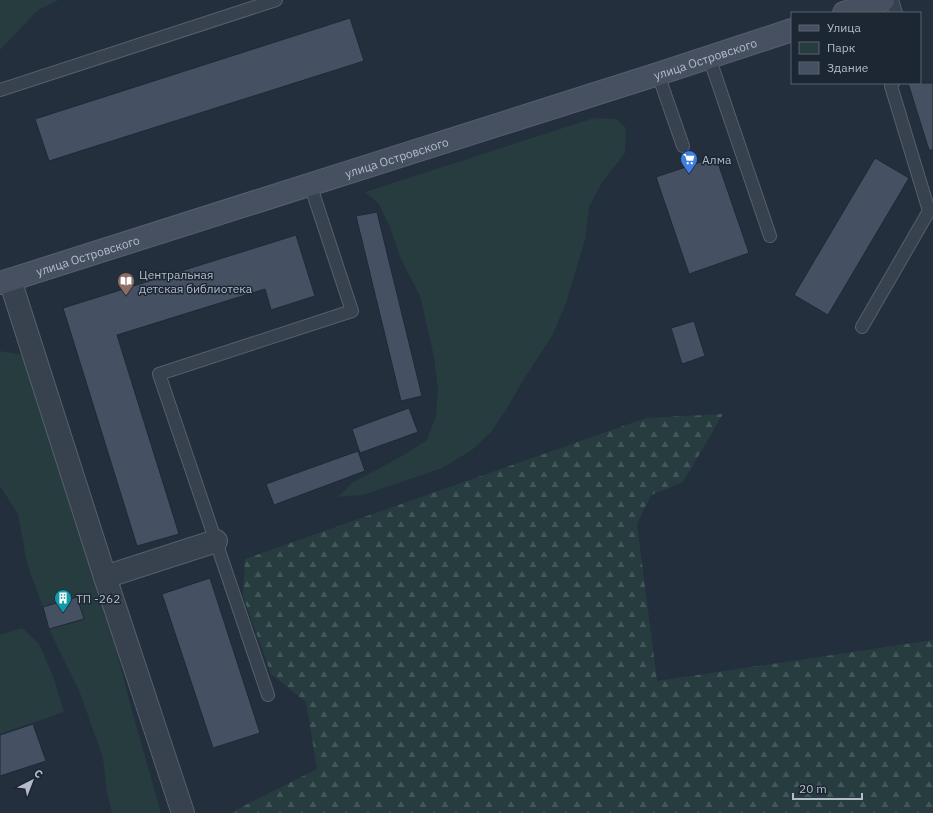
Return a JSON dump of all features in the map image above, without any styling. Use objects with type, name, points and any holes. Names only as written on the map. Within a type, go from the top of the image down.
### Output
[{"type":"main road","points":[[847,12],[884,0]]},
{"type":"main road","name":"улица Островского","points":[[5,281],[791,30]]},
{"type":"street","points":[[5,281],[183,813]]},
{"type":"street","points":[[105,577],[216,541]]},
{"type":"lane","points":[[0,90],[276,0]]},
{"type":"lane","points":[[892,0],[896,12]]},
{"type":"lane","points":[[709,57],[770,236]]},
{"type":"lane","points":[[658,74],[683,146]]},
{"type":"lane","points":[[862,327],[929,211],[890,86],[892,84]]},
{"type":"lane","points":[[268,695],[159,374],[352,312],[310,184]]},
{"type":"green space","points":[[0,0],[59,0],[38,10],[0,50]]},
{"type":"green space","points":[[594,118],[616,119],[626,128],[625,153],[601,184],[589,207],[585,240],[566,303],[552,336],[506,410],[491,432],[472,450],[442,468],[363,495],[338,497],[353,482],[402,456],[427,440],[436,416],[438,390],[434,357],[420,296],[401,259],[389,225],[379,204],[365,192]]},
{"type":"green space","points":[[0,351],[23,355],[82,536],[114,641],[161,813],[112,813],[107,793],[103,758],[80,693],[49,629],[43,607],[27,564],[18,514],[0,486]]},
{"type":"green space","points":[[723,414],[683,482],[651,495],[637,524],[657,681],[933,640],[933,813],[230,813],[317,769],[306,702],[271,674],[243,596],[245,559],[646,418]]},
{"type":"green space","points":[[22,628],[39,644],[53,676],[64,712],[0,734],[0,635]]},
{"type":"building","points":[[350,18],[364,61],[49,161],[35,119]]},
{"type":"building","points":[[933,83],[933,150],[929,150],[908,84]]},
{"type":"building","points":[[716,157],[749,253],[689,274],[656,177]]},
{"type":"building","points":[[875,158],[909,178],[828,315],[794,295]]},
{"type":"building","points":[[377,212],[422,396],[401,401],[356,216]]},
{"type":"building","points":[[296,235],[315,296],[271,310],[265,289],[117,335],[179,534],[137,546],[63,308]]},
{"type":"building","points":[[694,321],[705,356],[682,364],[671,328]]},
{"type":"building","points":[[409,408],[418,432],[360,453],[352,429]]},
{"type":"building","points":[[358,451],[365,471],[274,505],[266,484]]},
{"type":"building","points":[[210,578],[260,733],[213,748],[162,594]]},
{"type":"building","name":"ТП -262","points":[[77,597],[84,619],[49,629],[43,607]]},
{"type":"building","points":[[33,724],[46,761],[0,776],[0,735]]},
{"type":"place","name":"Алма","points":[[689,174]]},
{"type":"place","name":"Центральная детская библиотека","points":[[126,296]]},
{"type":"place","name":"ТП -262","points":[[63,613]]}]
